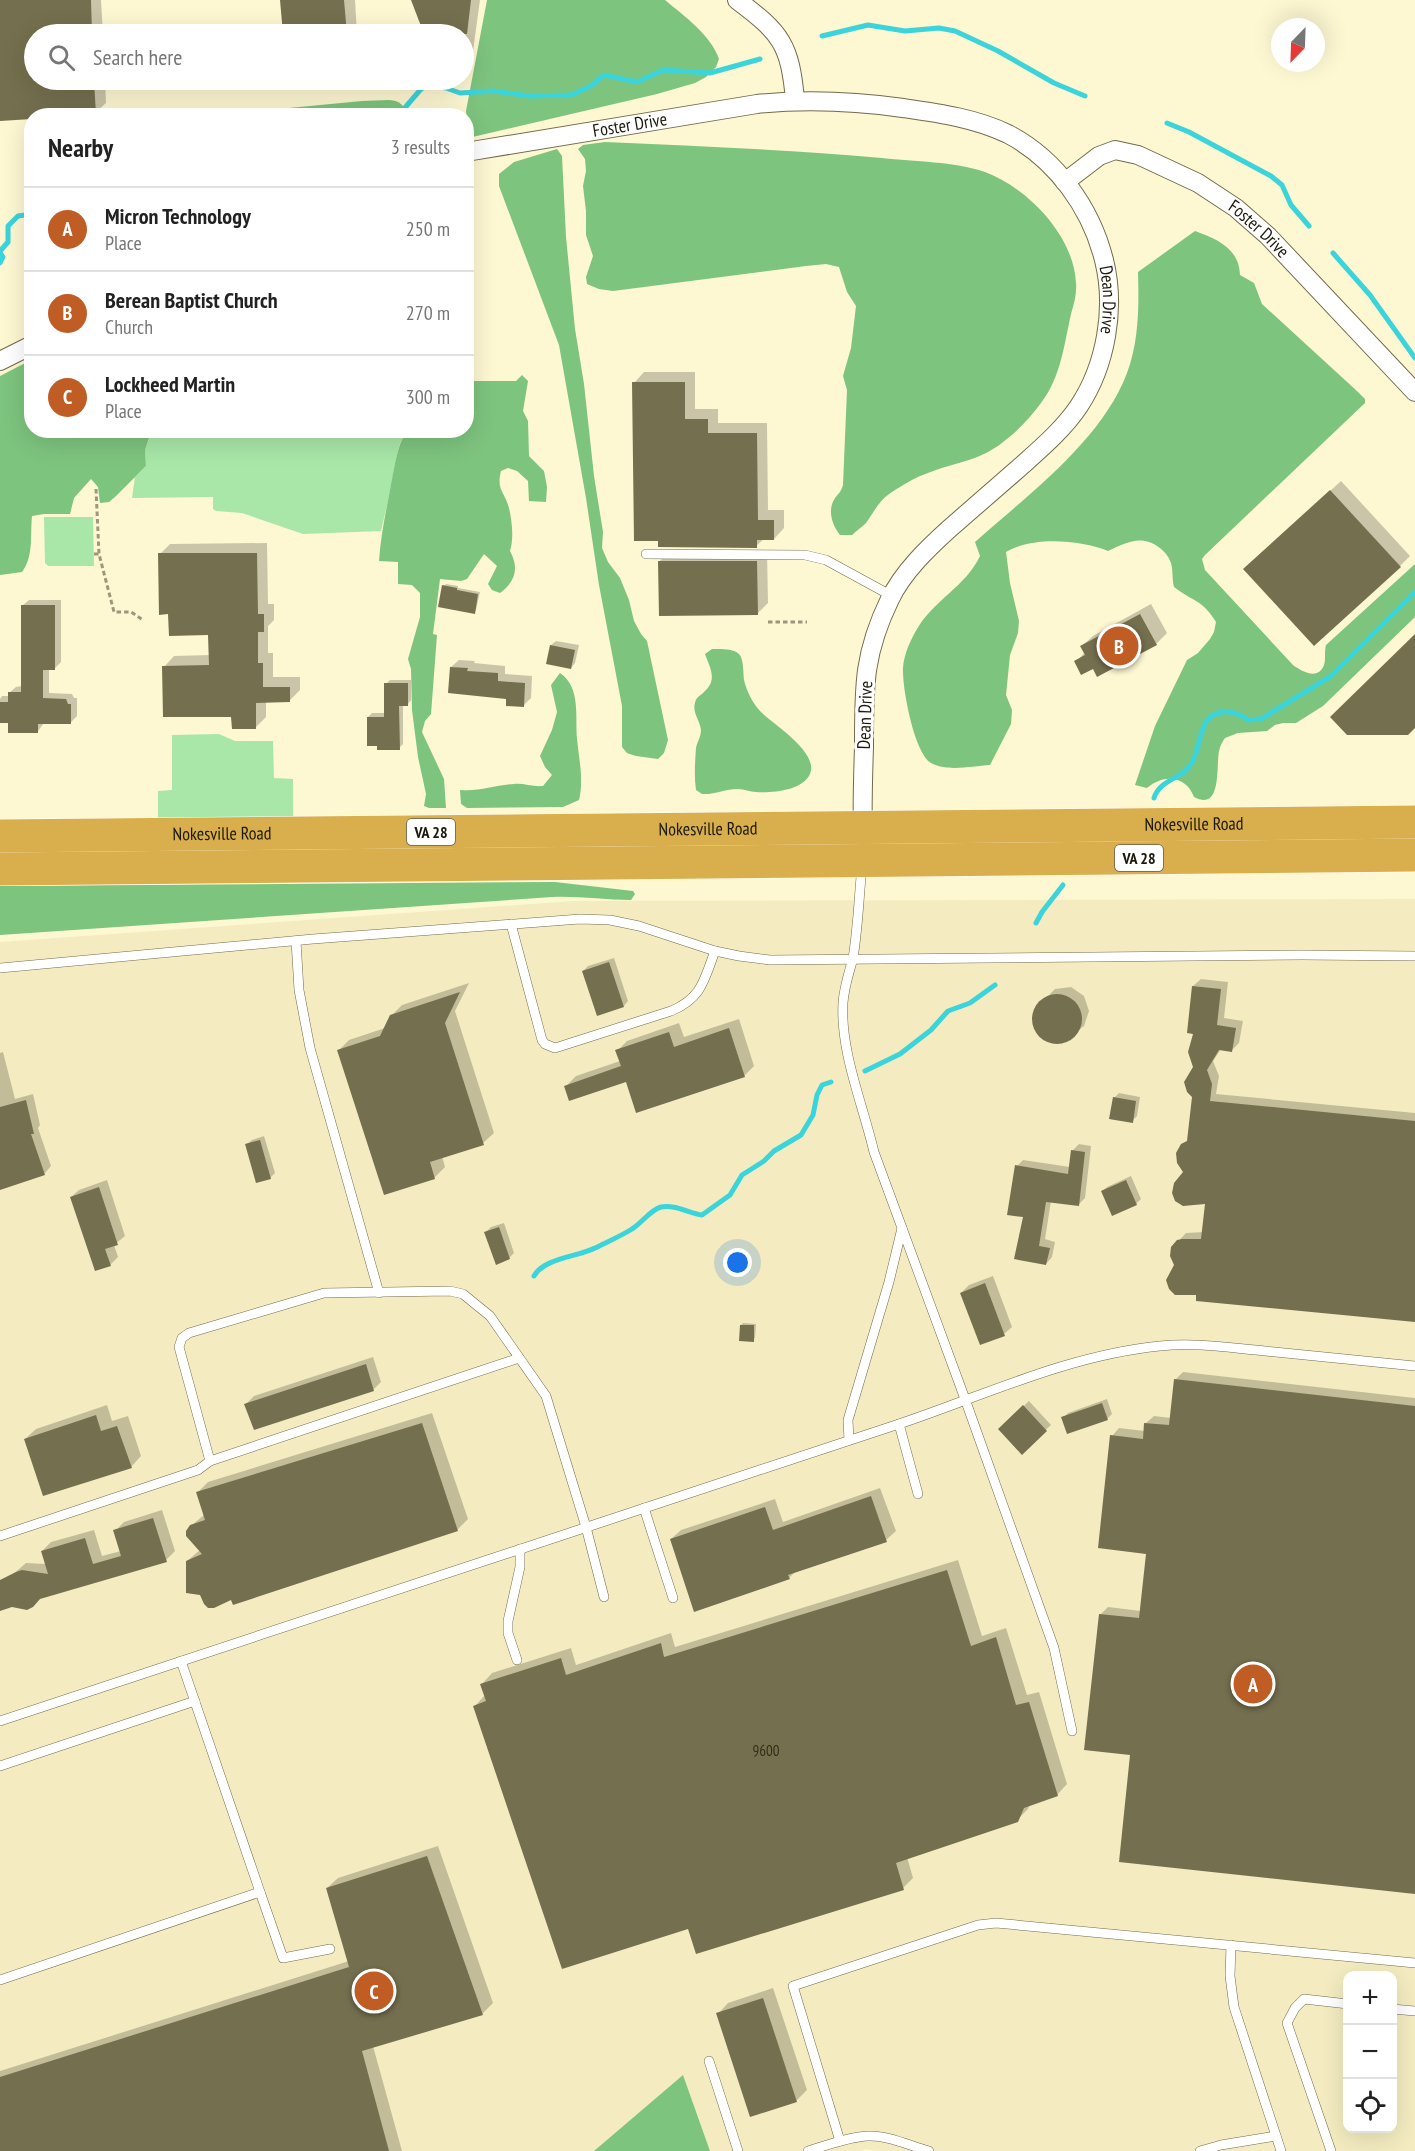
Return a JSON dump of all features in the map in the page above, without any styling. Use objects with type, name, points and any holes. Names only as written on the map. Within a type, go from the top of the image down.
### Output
[{"type":"highway","name":"Nokesville Road","points":[[0,869],[305,866],[1415,822]]},
{"type":"highway","name":"Nokesville Road","points":[[0,836],[305,834],[1415,855]]},
{"type":"highway","points":[[305,834],[305,866]]},
{"type":"street","points":[[737,0],[763,20],[780,40],[791,63],[795,100]]},
{"type":"street","name":"Foster Drive","points":[[474,151],[757,104],[795,100]]},
{"type":"street","name":"Dean Drive","points":[[795,100],[852,101],[932,112],[973,121],[1007,134],[1035,152],[1065,182],[1090,221],[1106,268],[1108,287],[1107,323],[1100,359],[1086,395],[1067,422],[1036,453],[936,542],[909,570],[892,596],[874,637],[864,683],[863,844]]},
{"type":"street","name":"Foster Drive","points":[[1065,182],[1099,156],[1115,150],[1138,155],[1198,183],[1236,208],[1268,236],[1415,392]]},
{"type":"street","points":[[0,361],[24,349]]},
{"type":"lane","points":[[646,554],[805,555],[826,560],[892,596]]},
{"type":"lane","points":[[863,844],[852,958],[846,978],[843,1003],[844,1034],[874,1152],[1054,1648],[1072,1731]]},
{"type":"lane","points":[[0,968],[296,940],[580,919],[610,920],[639,926],[715,951],[770,960],[1415,956]]},
{"type":"lane","points":[[511,924],[542,1040],[545,1044],[555,1048],[671,1011],[688,1003],[701,988],[715,951]]},
{"type":"lane","points":[[296,940],[299,990],[309,1048],[379,1293]]},
{"type":"lane","points":[[849,1440],[848,1420],[889,1282],[902,1228]]},
{"type":"lane","points":[[210,1461],[179,1347],[182,1338],[189,1333],[324,1293],[440,1290],[463,1294],[490,1316],[546,1396],[586,1527],[604,1597]]},
{"type":"lane","points":[[0,1721],[899,1424],[965,1399],[1090,1358],[1163,1345],[1240,1349],[1415,1366]]},
{"type":"lane","points":[[0,1536],[198,1470],[210,1461],[519,1358]]},
{"type":"lane","points":[[899,1424],[918,1494]]},
{"type":"lane","points":[[644,1508],[673,1598]]},
{"type":"lane","points":[[517,1660],[508,1633],[508,1621],[520,1567],[519,1549]]},
{"type":"lane","points":[[181,1661],[283,1958],[330,1949]]},
{"type":"lane","points":[[0,1765],[195,1701]]},
{"type":"lane","points":[[0,1980],[260,1892]]},
{"type":"lane","points":[[840,2141],[792,1986],[978,1925],[996,1923],[1415,1963]]},
{"type":"lane","points":[[1231,1945],[1230,1976],[1234,2007],[1281,2151]]},
{"type":"lane","points":[[1331,2151],[1287,2023],[1295,2008],[1304,1999],[1343,2004]]},
{"type":"lane","points":[[1397,2009],[1415,2011]]},
{"type":"lane","points":[[709,2061],[738,2151]]},
{"type":"lane","points":[[808,2151],[840,2141],[869,2136],[929,2151]]},
{"type":"lane","points":[[1200,2151],[1221,2145],[1276,2136]]},
{"type":"path","points":[[96,489],[96,554],[114,612],[130,612],[143,620]]},
{"type":"path","points":[[768,622],[807,622]]},
{"type":"shaded area","points":[[1415,899],[1415,2151],[878,2151],[866,2149],[860,2151],[710,2151],[683,2075],[594,2151],[0,2151],[0,942],[573,901]]},
{"type":"green space","points":[[487,0],[665,0],[703,34],[719,59],[716,67],[706,77],[695,83],[474,137],[474,108],[467,108],[470,90],[474,90],[474,69]]},
{"type":"green space","points":[[362,101],[396,101],[404,108],[289,108]]},
{"type":"green space","points":[[605,142],[778,150],[934,162],[973,168],[1001,179],[1017,189],[1046,216],[1058,231],[1073,265],[1076,283],[1075,298],[1061,360],[1048,393],[1024,424],[995,448],[909,481],[884,499],[866,523],[852,535],[840,535],[833,522],[831,507],[843,485],[847,390],[843,376],[851,348],[856,306],[847,292],[839,267],[826,264],[806,266],[613,291],[587,284],[586,277],[593,256],[586,235],[583,186],[586,171],[585,159],[578,149],[583,145]]},
{"type":"green space","points":[[557,149],[562,156],[566,237],[575,329],[603,532],[602,548],[608,562],[620,578],[634,621],[647,641],[668,740],[664,753],[658,759],[627,753],[622,747],[622,706],[599,585],[559,345],[499,186],[499,174],[514,162]]},
{"type":"green space","points":[[1195,231],[1219,241],[1231,251],[1239,266],[1240,275],[1254,283],[1262,304],[1365,399],[1365,403],[1205,555],[1202,559],[1205,570],[1293,665],[1309,673],[1318,673],[1321,670],[1325,663],[1326,645],[1415,564],[1415,617],[1323,706],[1296,723],[1283,723],[1267,731],[1238,733],[1225,738],[1219,751],[1216,786],[1209,798],[1203,800],[1194,797],[1186,784],[1174,779],[1160,780],[1147,788],[1135,785],[1155,726],[1187,660],[1198,653],[1214,632],[1216,622],[1211,615],[1202,605],[1174,587],[1172,566],[1168,557],[1160,548],[1147,541],[1128,542],[1108,551],[1084,544],[1057,541],[1017,547],[1006,552],[1010,583],[1019,621],[1018,633],[1010,655],[1006,695],[1012,710],[1011,724],[990,765],[952,768],[937,766],[925,757],[919,747],[910,719],[903,668],[912,638],[924,619],[974,567],[980,556],[975,542],[1062,465],[1100,421],[1115,398],[1131,361],[1137,323],[1138,272]]},
{"type":"green space","points":[[24,364],[24,438],[149,438],[145,450],[146,466],[109,502],[100,503],[98,487],[91,479],[74,498],[70,514],[32,516],[30,552],[26,566],[22,572],[0,575],[0,376]]},
{"type":"green space","points":[[522,375],[528,381],[523,411],[528,421],[529,456],[544,471],[547,487],[546,502],[529,501],[528,481],[517,471],[508,468],[501,471],[500,487],[509,508],[512,524],[510,551],[515,569],[513,579],[500,593],[492,590],[488,584],[497,566],[484,554],[467,579],[461,581],[440,579],[433,634],[437,635],[431,714],[425,721],[422,732],[444,779],[446,808],[429,808],[424,806],[426,794],[418,757],[412,710],[411,669],[408,659],[420,617],[420,593],[412,585],[398,584],[398,562],[379,561],[396,460],[403,438],[474,438],[474,381],[516,381]]},
{"type":"green space","points":[[149,438],[403,438],[397,454],[381,531],[303,534],[242,513],[216,511],[213,509],[213,497],[132,498],[135,477],[146,466],[145,450]]},
{"type":"green space","points":[[44,517],[93,517],[94,566],[48,566],[45,563]]},
{"type":"green space","points":[[712,649],[730,650],[741,656],[745,684],[755,705],[794,740],[808,757],[811,766],[806,780],[786,790],[770,792],[738,789],[702,794],[696,790],[696,748],[701,730],[694,707],[696,699],[711,683],[711,669],[705,654]]},
{"type":"green space","points":[[560,673],[571,686],[576,703],[581,777],[579,800],[563,807],[467,808],[461,804],[460,790],[514,784],[543,786],[552,775],[540,756],[552,730],[557,712],[551,685]]},
{"type":"green space","points":[[219,734],[235,741],[273,741],[274,778],[293,779],[293,818],[158,819],[158,791],[172,790],[172,735]]},
{"type":"green space","points":[[555,882],[633,891],[635,894],[631,900],[552,897],[0,935],[0,886]]},
{"type":"green space","points":[[683,2075],[710,2151],[594,2151]]},
{"type":"building","points":[[0,0],[91,0],[92,24],[24,24],[24,90],[95,90],[96,108],[24,108],[24,120],[0,121]]},
{"type":"building","points":[[280,0],[344,0],[346,24],[282,24]]},
{"type":"building","points":[[411,0],[471,0],[468,24],[420,24]]},
{"type":"building","points":[[632,382],[685,382],[685,419],[708,419],[708,433],[757,433],[758,520],[774,520],[774,540],[757,540],[757,548],[658,547],[658,541],[634,541]]},
{"type":"building","points":[[1330,490],[1401,567],[1314,646],[1243,569]]},
{"type":"building","points":[[158,553],[257,553],[258,614],[264,614],[264,632],[258,632],[258,663],[263,663],[263,687],[290,687],[290,702],[256,703],[256,729],[232,729],[231,717],[163,717],[162,666],[209,665],[208,635],[169,636],[168,614],[159,615]]},
{"type":"building","points":[[658,561],[757,561],[758,615],[659,616]]},
{"type":"building","points":[[442,585],[478,594],[475,614],[438,607]]},
{"type":"building","points":[[21,605],[55,605],[55,670],[43,670],[43,698],[66,699],[68,704],[71,704],[71,724],[38,724],[38,733],[8,733],[8,723],[0,723],[0,702],[8,702],[8,692],[21,692]]},
{"type":"building","points":[[1140,614],[1157,645],[1097,677],[1093,669],[1081,675],[1074,661],[1085,655],[1080,646]]},
{"type":"building","points":[[1415,634],[1415,728],[1408,735],[1347,735],[1330,717]]},
{"type":"building","points":[[550,645],[575,650],[571,669],[546,664]]},
{"type":"building","points":[[450,667],[468,668],[467,671],[498,673],[498,681],[525,683],[524,707],[506,706],[506,699],[448,693]]},
{"type":"building","points":[[384,683],[408,683],[408,706],[399,706],[400,750],[377,750],[377,746],[367,746],[367,717],[384,717]]},
{"type":"building","points":[[609,962],[624,1007],[597,1016],[582,971]]},
{"type":"building","points":[[1192,986],[1221,989],[1217,1025],[1236,1028],[1232,1052],[1219,1050],[1207,1070],[1212,1084],[1210,1101],[1415,1121],[1415,1322],[1196,1301],[1196,1295],[1175,1295],[1169,1289],[1166,1280],[1174,1265],[1170,1256],[1171,1247],[1177,1240],[1201,1239],[1205,1204],[1183,1206],[1175,1201],[1172,1193],[1174,1183],[1183,1172],[1177,1163],[1176,1153],[1181,1144],[1187,1141],[1192,1097],[1187,1092],[1184,1082],[1193,1067],[1188,1052],[1193,1034],[1187,1033]]},
{"type":"building","points":[[460,992],[445,1023],[484,1145],[430,1162],[435,1179],[384,1195],[337,1050],[380,1036],[390,1015]]},
{"type":"building","points":[[1057,994],[1075,1001],[1082,1019],[1075,1037],[1057,1044],[1039,1037],[1032,1019],[1039,1001]]},
{"type":"building","points":[[729,1028],[745,1077],[636,1113],[626,1082],[569,1101],[564,1086],[621,1066],[615,1050],[669,1032],[674,1047]]},
{"type":"building","points":[[1113,1097],[1136,1101],[1133,1123],[1109,1119]]},
{"type":"building","points":[[26,1100],[34,1134],[31,1134],[45,1175],[0,1190],[0,1107]]},
{"type":"building","points":[[260,1140],[271,1179],[256,1183],[245,1144]]},
{"type":"building","points":[[1071,1150],[1085,1152],[1079,1206],[1046,1202],[1039,1246],[1050,1248],[1046,1265],[1014,1259],[1023,1217],[1007,1215],[1015,1165],[1068,1174]]},
{"type":"building","points":[[1126,1180],[1137,1205],[1112,1216],[1101,1191]]},
{"type":"building","points":[[99,1187],[118,1245],[105,1249],[111,1266],[95,1271],[70,1197]]},
{"type":"building","points":[[499,1227],[510,1259],[496,1265],[484,1232]]},
{"type":"building","points":[[985,1283],[1005,1336],[980,1345],[960,1293]]},
{"type":"building","points":[[740,1325],[754,1325],[754,1342],[739,1341]]},
{"type":"building","points":[[366,1364],[374,1391],[254,1430],[244,1404]]},
{"type":"building","points":[[1174,1379],[1415,1406],[1415,1894],[1119,1862],[1130,1755],[1084,1750],[1099,1614],[1139,1618],[1146,1554],[1098,1548],[1110,1435],[1143,1439],[1144,1423],[1169,1425]]},
{"type":"building","points":[[1102,1403],[1108,1420],[1067,1434],[1061,1417]]},
{"type":"building","points":[[1023,1405],[1047,1431],[1022,1455],[998,1429]]},
{"type":"building","points":[[96,1415],[101,1431],[117,1426],[132,1468],[43,1496],[24,1439]]},
{"type":"building","points":[[422,1423],[458,1531],[233,1605],[231,1600],[214,1608],[208,1608],[200,1595],[186,1593],[186,1561],[202,1554],[186,1536],[190,1525],[205,1520],[196,1492]]},
{"type":"building","points":[[871,1496],[887,1542],[788,1575],[790,1579],[694,1612],[670,1539],[765,1507],[773,1530]]},
{"type":"building","points":[[153,1518],[167,1562],[40,1599],[27,1610],[12,1607],[0,1611],[0,1580],[22,1570],[48,1574],[41,1551],[85,1538],[93,1564],[121,1556],[113,1530]]},
{"type":"building","points":[[947,1570],[971,1646],[996,1637],[1016,1705],[1029,1702],[1058,1796],[1024,1808],[1018,1822],[896,1863],[904,1890],[696,1954],[688,1929],[562,1969],[473,1706],[486,1701],[480,1684],[561,1658],[566,1675],[661,1643],[664,1657]]},
{"type":"building","points":[[427,1856],[483,2015],[362,2051],[389,2151],[0,2151],[0,2077],[349,1967],[326,1888]]},
{"type":"building","points":[[763,1998],[797,2102],[750,2117],[716,2013]]},
{"type":"waterway","points":[[822,36],[868,25],[905,31],[939,28],[955,31],[998,51],[1054,83],[1085,96]]},
{"type":"waterway","points":[[452,90],[460,93],[494,91],[530,96],[571,95],[591,86],[604,75],[637,82],[663,70],[710,73],[760,59]]},
{"type":"waterway","points":[[405,108],[420,90]]},
{"type":"waterway","points":[[1167,123],[1189,132],[1271,176],[1282,185],[1291,205],[1309,226]]},
{"type":"waterway","points":[[0,263],[3,257],[1,250],[8,242],[8,226],[18,216],[24,215]]},
{"type":"waterway","points":[[1333,253],[1370,295],[1415,358]]},
{"type":"waterway","points":[[1154,798],[1161,787],[1191,764],[1204,726],[1214,714],[1229,712],[1248,720],[1261,719],[1331,676],[1415,592]]},
{"type":"waterway","points":[[1036,923],[1063,885]]},
{"type":"waterway","points":[[865,1071],[900,1054],[931,1030],[948,1011],[970,1003],[995,985]]},
{"type":"waterway","points":[[534,1276],[545,1265],[588,1251],[623,1234],[661,1207],[666,1206],[702,1215],[730,1195],[742,1175],[764,1161],[774,1151],[801,1135],[813,1115],[817,1095],[822,1085],[831,1082]]},
{"type":"place","name":"Berean Baptist Church","points":[[1119,646]]},
{"type":"place","name":"Micron Technology","points":[[1253,1684]]},
{"type":"place","name":"Lockheed Martin","points":[[374,1991]]}]
